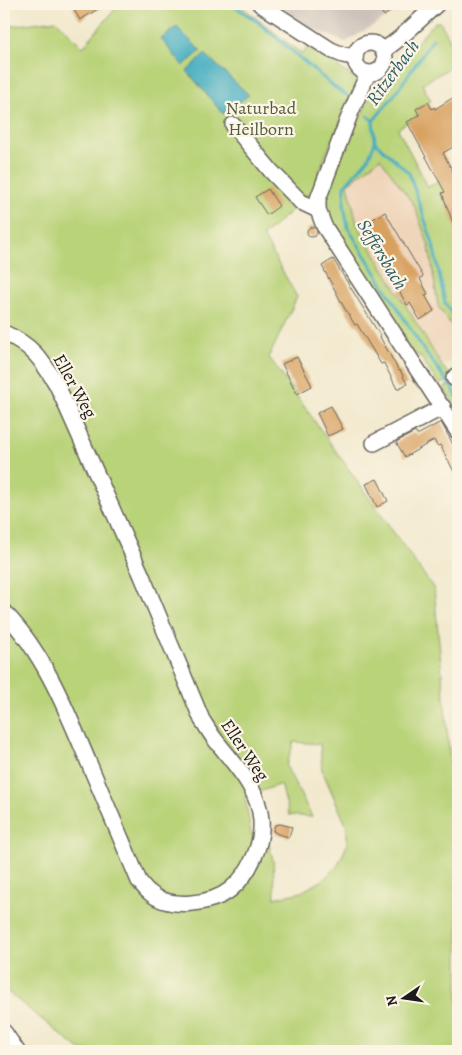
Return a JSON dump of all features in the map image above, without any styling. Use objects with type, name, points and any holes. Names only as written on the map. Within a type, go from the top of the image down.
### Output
[{"type":"street","points":[[260,4],[331,50],[355,57]]},
{"type":"street","points":[[383,51],[437,4]]},
{"type":"street","points":[[366,44],[375,44],[383,51],[384,59],[381,68],[377,71],[368,73],[360,69],[355,61],[358,48],[366,44]]},
{"type":"street","points":[[368,73],[350,114],[318,199],[318,210],[324,226],[458,432]]},
{"type":"street","points":[[233,125],[271,171],[301,202],[318,210]]},
{"type":"street","name":"Eller Weg","points":[[4,333],[18,338],[32,350],[45,365],[56,385],[142,576],[202,720],[216,741],[239,767],[256,801],[261,820],[260,838],[254,857],[244,874],[231,889],[213,898],[180,904],[150,893],[139,881],[66,708],[20,629],[4,612]]},
{"type":"street","points":[[374,443],[443,407]]},
{"type":"street","points":[[4,1032],[17,1051]]},
{"type":"shaded area","points":[[277,4],[408,4],[346,42],[310,28]]},
{"type":"shaded area","points":[[380,158],[414,205],[429,246],[438,306],[458,335],[458,357],[442,366],[357,224],[348,184]]},
{"type":"green space","name":"Naturbad Heilborn","points":[[127,4],[238,4],[302,54],[308,47],[357,80],[358,87],[320,169],[312,197],[304,195],[302,201],[263,236],[297,297],[269,357],[434,589],[458,846],[458,1051],[81,1051],[4,989],[4,27],[56,20],[83,47],[117,7]],"holes":[[[294,742],[320,744],[322,770],[347,827],[347,845],[338,865],[323,880],[301,892],[275,898],[273,860],[268,841],[251,834],[245,797],[281,784],[289,815],[312,817],[286,766]]]},
{"type":"green space","points":[[435,22],[440,22],[458,54],[458,63],[422,84],[431,101],[416,109],[419,115],[398,129],[428,187],[458,170],[458,335],[438,306],[429,246],[414,205],[380,158],[348,184],[357,224],[442,366],[452,378],[438,384],[420,356],[413,353],[333,227],[326,192],[330,178],[373,91]]},
{"type":"green space","points":[[454,382],[458,388],[458,411],[444,388]]},
{"type":"water","points":[[177,27],[201,51],[183,66],[161,39]]},
{"type":"water","points":[[205,54],[249,95],[223,114],[187,71]]},
{"type":"building","points":[[80,4],[106,4],[80,20],[73,8]]},
{"type":"building","points":[[376,4],[401,4],[384,16]]},
{"type":"building","points":[[454,97],[458,105],[458,144],[443,153],[458,181],[457,234],[442,193],[445,192],[407,122],[419,115],[416,109],[428,102],[432,109],[434,107],[435,109]]},
{"type":"building","points":[[268,189],[279,206],[267,215],[255,197]]},
{"type":"building","points":[[385,212],[423,276],[420,279],[428,294],[425,295],[434,311],[420,320],[410,303],[407,305],[399,291],[405,287],[366,223]]},
{"type":"building","points":[[310,227],[314,227],[317,232],[316,236],[310,237],[307,234],[307,230]]},
{"type":"building","points":[[333,259],[381,337],[407,384],[397,389],[384,363],[381,364],[357,324],[355,325],[345,309],[322,266]]},
{"type":"building","points":[[297,357],[312,386],[297,394],[282,364]]},
{"type":"building","points":[[331,406],[343,429],[328,436],[317,413]]},
{"type":"building","points":[[441,422],[458,454],[458,479],[440,445],[437,446],[434,440],[405,457],[396,442],[415,432],[417,435]]},
{"type":"building","points":[[377,479],[388,501],[377,507],[366,484]]},
{"type":"building","points":[[280,824],[292,827],[289,837],[273,831],[275,825]]},
{"type":"waterway","name":"Seffersbach","points":[[231,4],[258,22],[334,87],[348,96]]},
{"type":"waterway","name":"Ritzerbach","points":[[373,121],[395,94],[433,39]]},
{"type":"waterway","name":"Seffersbach","points":[[368,116],[373,121],[375,142],[368,159],[345,185],[344,205],[348,228],[423,349],[453,389],[458,400]]},
{"type":"waterway","points":[[375,142],[409,173],[433,244],[445,303],[458,323]]}]
